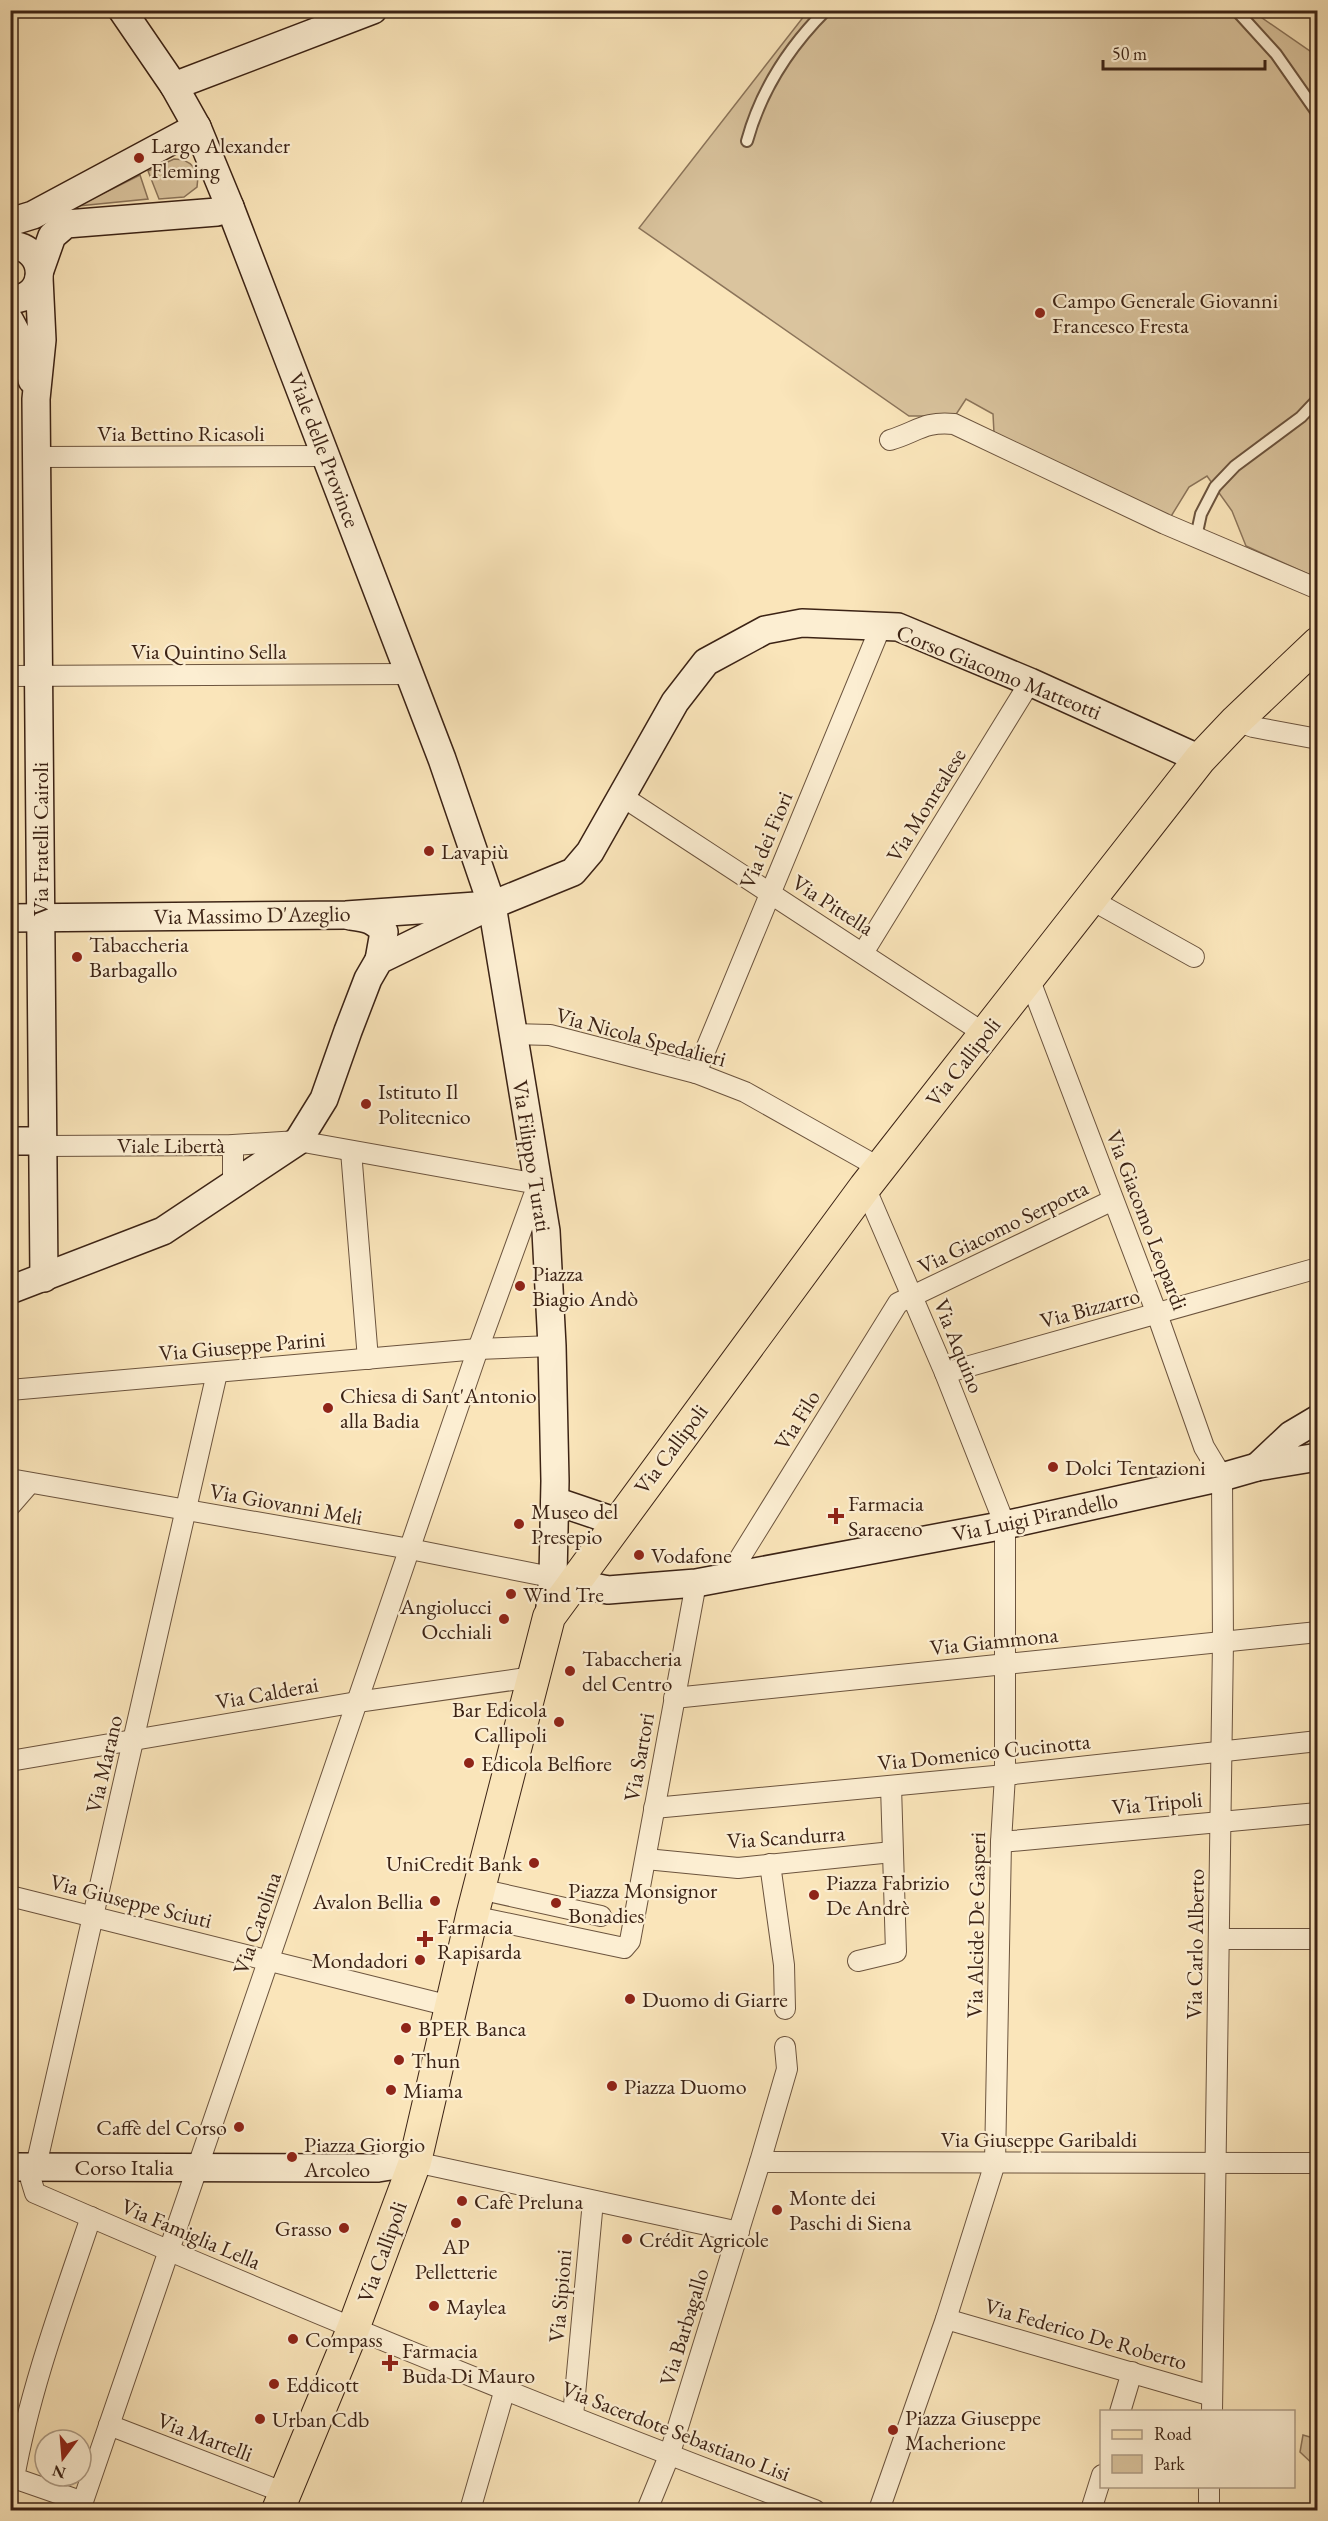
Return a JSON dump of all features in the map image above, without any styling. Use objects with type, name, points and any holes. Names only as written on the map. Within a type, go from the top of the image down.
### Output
[{"type":"main road","name":"Via Callipoli","points":[[281,2502],[353,2329],[414,2162],[475,1903],[533,1677],[549,1617],[564,1580],[617,1522],[873,1178],[1200,759],[1317,643]]},
{"type":"street","name":"Viale delle Province","points":[[122,10],[174,86],[197,127],[230,207],[442,759],[492,905]]},
{"type":"street","points":[[174,86],[373,10]]},
{"type":"street","points":[[10,237],[22,218],[197,127]]},
{"type":"street","points":[[10,299],[23,297],[30,293],[40,274],[48,244],[57,230],[66,224],[217,212],[230,207]]},
{"type":"street","points":[[10,245],[20,246],[33,254],[40,274],[42,340],[36,399]]},
{"type":"street","points":[[10,321],[26,351],[36,399]]},
{"type":"street","name":"Via Fratelli Cairoli","points":[[36,399],[44,1278]]},
{"type":"street","points":[[891,440],[928,424],[937,422],[954,424],[1196,537],[1317,589]]},
{"type":"street","name":"Via Bettino Ricasoli","points":[[37,457],[326,456]]},
{"type":"street","name":"Corso Giacomo Matteotti","points":[[379,960],[492,905],[573,872],[590,852],[675,702],[706,662],[765,630],[802,623],[898,627],[1030,682],[1200,759]]},
{"type":"street","name":"Via dei Fiori","points":[[696,1073],[881,626]]},
{"type":"street","name":"Via Quintino Sella","points":[[10,676],[408,674]]},
{"type":"street","name":"Via Monrealese","points":[[863,953],[1030,682]]},
{"type":"street","points":[[1236,721],[1253,727],[1317,739]]},
{"type":"street","name":"Via Pittella","points":[[622,797],[985,1034]]},
{"type":"street","points":[[1090,899],[1194,957]]},
{"type":"street","name":"Via Massimo D'Azeglio","points":[[10,918],[346,915],[492,905]]},
{"type":"street","name":"Via Filippo Turati","points":[[492,905],[546,1231],[552,1346],[555,1491],[564,1580]]},
{"type":"street","points":[[10,1290],[163,1231],[298,1142],[324,1099],[356,1010],[379,960],[384,932],[378,923],[366,918],[346,915]]},
{"type":"street","name":"Via Giacomo Leopardi","points":[[1029,978],[1157,1314],[1204,1447],[1222,1477]]},
{"type":"street","name":"Via Nicola Spedalieri","points":[[512,1034],[550,1035],[696,1073],[745,1092],[873,1178]]},
{"type":"street","name":"Viale Libertà","points":[[10,1141],[43,1144],[233,1145],[298,1142],[538,1184]]},
{"type":"street","points":[[233,1145],[233,1186]]},
{"type":"street","points":[[351,1151],[368,1359]]},
{"type":"street","name":"Via Aquino","points":[[873,1178],[914,1297],[1005,1525]]},
{"type":"street","name":"Via Carolina","points":[[81,2506],[270,1961],[478,1349],[538,1184]]},
{"type":"street","name":"Via Giacomo Serpotta","points":[[914,1297],[1113,1200]]},
{"type":"street","name":"Via Bizzarro","points":[[945,1373],[1317,1268]]},
{"type":"street","name":"Via Filo","points":[[728,1577],[898,1303],[914,1297]]},
{"type":"street","name":"Via Giuseppe Parini","points":[[10,1390],[478,1349],[552,1346]]},
{"type":"street","name":"Via Marano","points":[[23,2167],[92,1916],[217,1373]]},
{"type":"street","points":[[1257,1467],[1291,1434],[1317,1419]]},
{"type":"street","name":"Via Luigi Pirandello","points":[[564,1580],[608,1590],[728,1577],[1005,1525],[1222,1477],[1257,1467],[1317,1457]]},
{"type":"street","name":"Via Carlo Alberto","points":[[1212,2404],[1223,1641],[1222,1477]]},
{"type":"street","name":"Via Giovanni Meli","points":[[10,1479],[410,1549],[564,1580]]},
{"type":"street","points":[[10,1506],[30,1483]]},
{"type":"street","points":[[555,1491],[617,1522]]},
{"type":"street","name":"Via Alcide De Gasperi","points":[[879,2511],[946,2319],[995,2163],[1001,1842],[1005,1775],[1005,1525]]},
{"type":"street","name":"Via Sartori","points":[[475,1903],[624,1948],[630,1941],[696,1582]]},
{"type":"street","name":"Via Giammona","points":[[674,1698],[1317,1632]]},
{"type":"street","name":"Via Calderai","points":[[10,1761],[357,1702],[533,1677]]},
{"type":"street","name":"Via Domenico Cucinotta","points":[[654,1808],[1005,1775],[1317,1741]]},
{"type":"street","points":[[858,1960],[896,1952],[891,1786]]},
{"type":"street","name":"Via Tripoli","points":[[1001,1842],[1317,1813]]},
{"type":"street","name":"Via Scandurra","points":[[646,1859],[738,1868],[892,1852]]},
{"type":"street","points":[[770,1864],[784,1965],[785,2008]]},
{"type":"street","name":"Via Giuseppe Sciuti","points":[[10,1896],[450,2006]]},
{"type":"street","points":[[475,1903],[601,1916]]},
{"type":"street","points":[[1218,1939],[1317,1939]]},
{"type":"street","name":"Via Barbagallo","points":[[647,2511],[669,2456],[760,2162],[787,2069],[785,2047]]},
{"type":"street","points":[[414,2162],[592,2208],[737,2239]]},
{"type":"street","name":"Corso Italia","points":[[23,2167],[378,2168],[414,2162]]},
{"type":"street","name":"Via Giuseppe Garibaldi","points":[[760,2162],[1317,2163]]},
{"type":"street","name":"Via Famiglia Lella","points":[[23,2167],[31,2180],[35,2193],[353,2329]]},
{"type":"street","name":"Via Sipioni","points":[[573,2416],[592,2208]]},
{"type":"street","points":[[81,2506],[14,2478],[21,2436],[41,2366],[91,2217]]},
{"type":"street","name":"Via Federico De Roberto","points":[[946,2319],[1132,2372],[1212,2404]]},
{"type":"street","name":"Via Sacerdote Sebastiano Lisi","points":[[353,2329],[669,2456],[815,2511]]},
{"type":"street","points":[[1121,2410],[1132,2372]]},
{"type":"street","points":[[470,2511],[505,2389]]},
{"type":"street","name":"Via Martelli","points":[[109,2425],[281,2502]]},
{"type":"street","points":[[1091,2511],[1100,2479]]},
{"type":"street","points":[[1209,2488],[1209,2511]]},
{"type":"lane","points":[[747,141],[754,116],[782,63],[807,30],[826,10]]},
{"type":"lane","points":[[1236,10],[1276,54],[1317,114]]},
{"type":"lane","points":[[1196,537],[1201,514],[1215,487],[1235,466],[1300,417],[1317,399]]},
{"type":"green space","name":"Campo Generale Giovanni Francesco Fresta","points":[[808,11],[1252,11],[1317,56],[1317,578],[1246,546],[1232,511],[1207,476],[1189,487],[1170,518],[994,433],[993,414],[966,399],[955,416],[909,416],[639,228]]},
{"type":"green space","points":[[174,159],[190,163],[196,171],[197,187],[184,197],[159,199],[148,171]]},
{"type":"green space","points":[[140,175],[148,199],[78,206]]},
{"type":"green space","points":[[1303,2435],[1317,2439],[1317,2468],[1300,2452]]},
{"type":"place","name":"Largo Alexander Fleming","points":[[139,158]]},
{"type":"place","name":"Campo Generale Giovanni Francesco Fresta","points":[[1040,313]]},
{"type":"place","name":"Lavapiù","points":[[429,851]]},
{"type":"place","name":"Tabaccheria Barbagallo","points":[[77,957]]},
{"type":"place","name":"Istituto Il Politecnico","points":[[366,1104]]},
{"type":"place","name":"Piazza Biagio Andò","points":[[520,1286]]},
{"type":"place","name":"Chiesa di Sant'Antonio alla Badia","points":[[328,1408]]},
{"type":"place","name":"Dolci Tentazioni","points":[[1053,1467]]},
{"type":"place","name":"Farmacia Saraceno","points":[[836,1516]]},
{"type":"place","name":"Museo del Presepio","points":[[519,1524]]},
{"type":"place","name":"Vodafone","points":[[639,1555]]},
{"type":"place","name":"Wind Tre","points":[[511,1594]]},
{"type":"place","name":"Angiolucci Occhiali","points":[[504,1619]]},
{"type":"place","name":"Tabaccheria del Centro","points":[[570,1671]]},
{"type":"place","name":"Bar Edicola Callipoli","points":[[559,1722]]},
{"type":"place","name":"Edicola Belfiore","points":[[469,1763]]},
{"type":"place","name":"UniCredit Bank","points":[[534,1863]]},
{"type":"place","name":"Piazza Fabrizio De Andrè","points":[[814,1895]]},
{"type":"place","name":"Avalon Bellia","points":[[435,1901]]},
{"type":"place","name":"Piazza Monsignor Bonadies","points":[[556,1903]]},
{"type":"place","name":"Farmacia Rapisarda","points":[[425,1939]]},
{"type":"place","name":"Mondadori","points":[[420,1960]]},
{"type":"place","name":"Duomo di Giarre","points":[[630,1999]]},
{"type":"place","name":"BPER Banca","points":[[406,2028]]},
{"type":"place","name":"Thun","points":[[399,2060]]},
{"type":"place","name":"Piazza Duomo","points":[[612,2086]]},
{"type":"place","name":"Miama","points":[[391,2090]]},
{"type":"place","name":"Caffè del Corso","points":[[239,2127]]},
{"type":"place","name":"Piazza Giorgio Arcoleo","points":[[292,2157]]},
{"type":"place","name":"Cafè Preluna","points":[[462,2201]]},
{"type":"place","name":"Monte dei Paschi di Siena","points":[[777,2210]]},
{"type":"place","name":"AP Pelletterie","points":[[456,2223]]},
{"type":"place","name":"Grasso","points":[[344,2228]]},
{"type":"place","name":"Crédit Agricole","points":[[627,2239]]},
{"type":"place","name":"Maylea","points":[[434,2306]]},
{"type":"place","name":"Compass","points":[[293,2339]]},
{"type":"place","name":"Farmacia Buda Di Mauro","points":[[390,2363]]},
{"type":"place","name":"Eddicott","points":[[274,2384]]},
{"type":"place","name":"Urban Cdb","points":[[260,2419]]},
{"type":"place","name":"Piazza Giuseppe Macherione","points":[[893,2430]]}]
